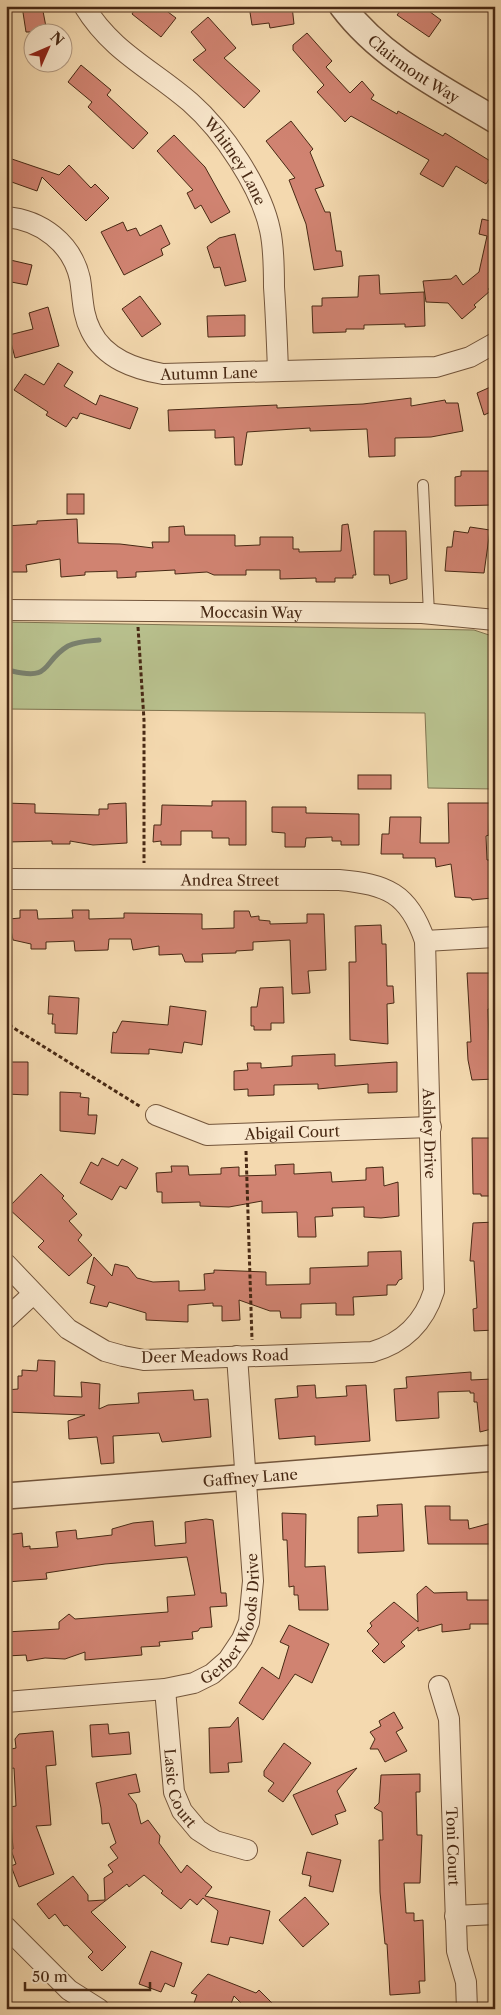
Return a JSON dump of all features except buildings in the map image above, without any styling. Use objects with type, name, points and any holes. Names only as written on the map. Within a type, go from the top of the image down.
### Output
[{"type":"street","name":"Whitney Lane","points":[[84,6],[109,40],[190,102],[211,122],[232,148],[248,177],[270,229],[278,371]]},
{"type":"street","name":"Clairmont Way","points":[[342,6],[372,40],[397,60],[495,120]]},
{"type":"street","name":"Autumn Lane","points":[[6,217],[38,224],[66,248],[80,278],[84,315],[92,332],[105,349],[120,360],[138,369],[163,374],[436,367],[470,358],[495,343]]},
{"type":"street","name":"Moccasin Way","points":[[6,610],[429,614],[495,620]]},
{"type":"street","name":"Andrea Street","points":[[6,879],[338,880],[366,882],[387,889],[410,909],[418,919],[425,941]]},
{"type":"street","points":[[425,941],[495,936]]},
{"type":"street","name":"Ashley Drive","points":[[420,1322],[430,1305],[434,1291],[425,941]]},
{"type":"street","name":"Abigail Court","points":[[156,1115],[207,1135],[431,1128]]},
{"type":"street","name":"Deer Meadows Road","points":[[6,1264],[68,1329],[105,1351],[144,1360],[372,1352],[388,1347],[401,1339],[420,1322]]},
{"type":"street","points":[[6,1319],[33,1294]]},
{"type":"street","name":"Gerber Woods Drive","points":[[6,1702],[165,1689],[194,1683],[212,1674],[228,1660],[242,1639],[249,1622],[253,1581],[246,1478],[245,1356]]},
{"type":"street","name":"Gaffney Lane","points":[[6,1496],[495,1458]]},
{"type":"street","name":"Toni Court","points":[[439,1686],[449,1719],[457,1951],[466,1982],[467,2009]]},
{"type":"street","name":"Lasic Court","points":[[165,1689],[174,1792],[182,1811],[198,1830],[215,1841],[247,1850]]},
{"type":"street","points":[[455,1916],[495,1914]]},
{"type":"street","points":[[6,1927],[69,1990],[100,2009]]},
{"type":"lane","points":[[423,485],[429,614]]},
{"type":"path","points":[[137,611],[144,720],[144,880]]},
{"type":"path","points":[[6,1018],[12,1027],[156,1115]]},
{"type":"path","points":[[245,1133],[245,1356]]},
{"type":"green space","points":[[6,622],[474,630],[495,637],[495,789],[428,788],[425,713],[6,709]]},
{"type":"waterway","points":[[12,671],[34,674],[41,672],[68,646],[80,642],[99,640]]}]
